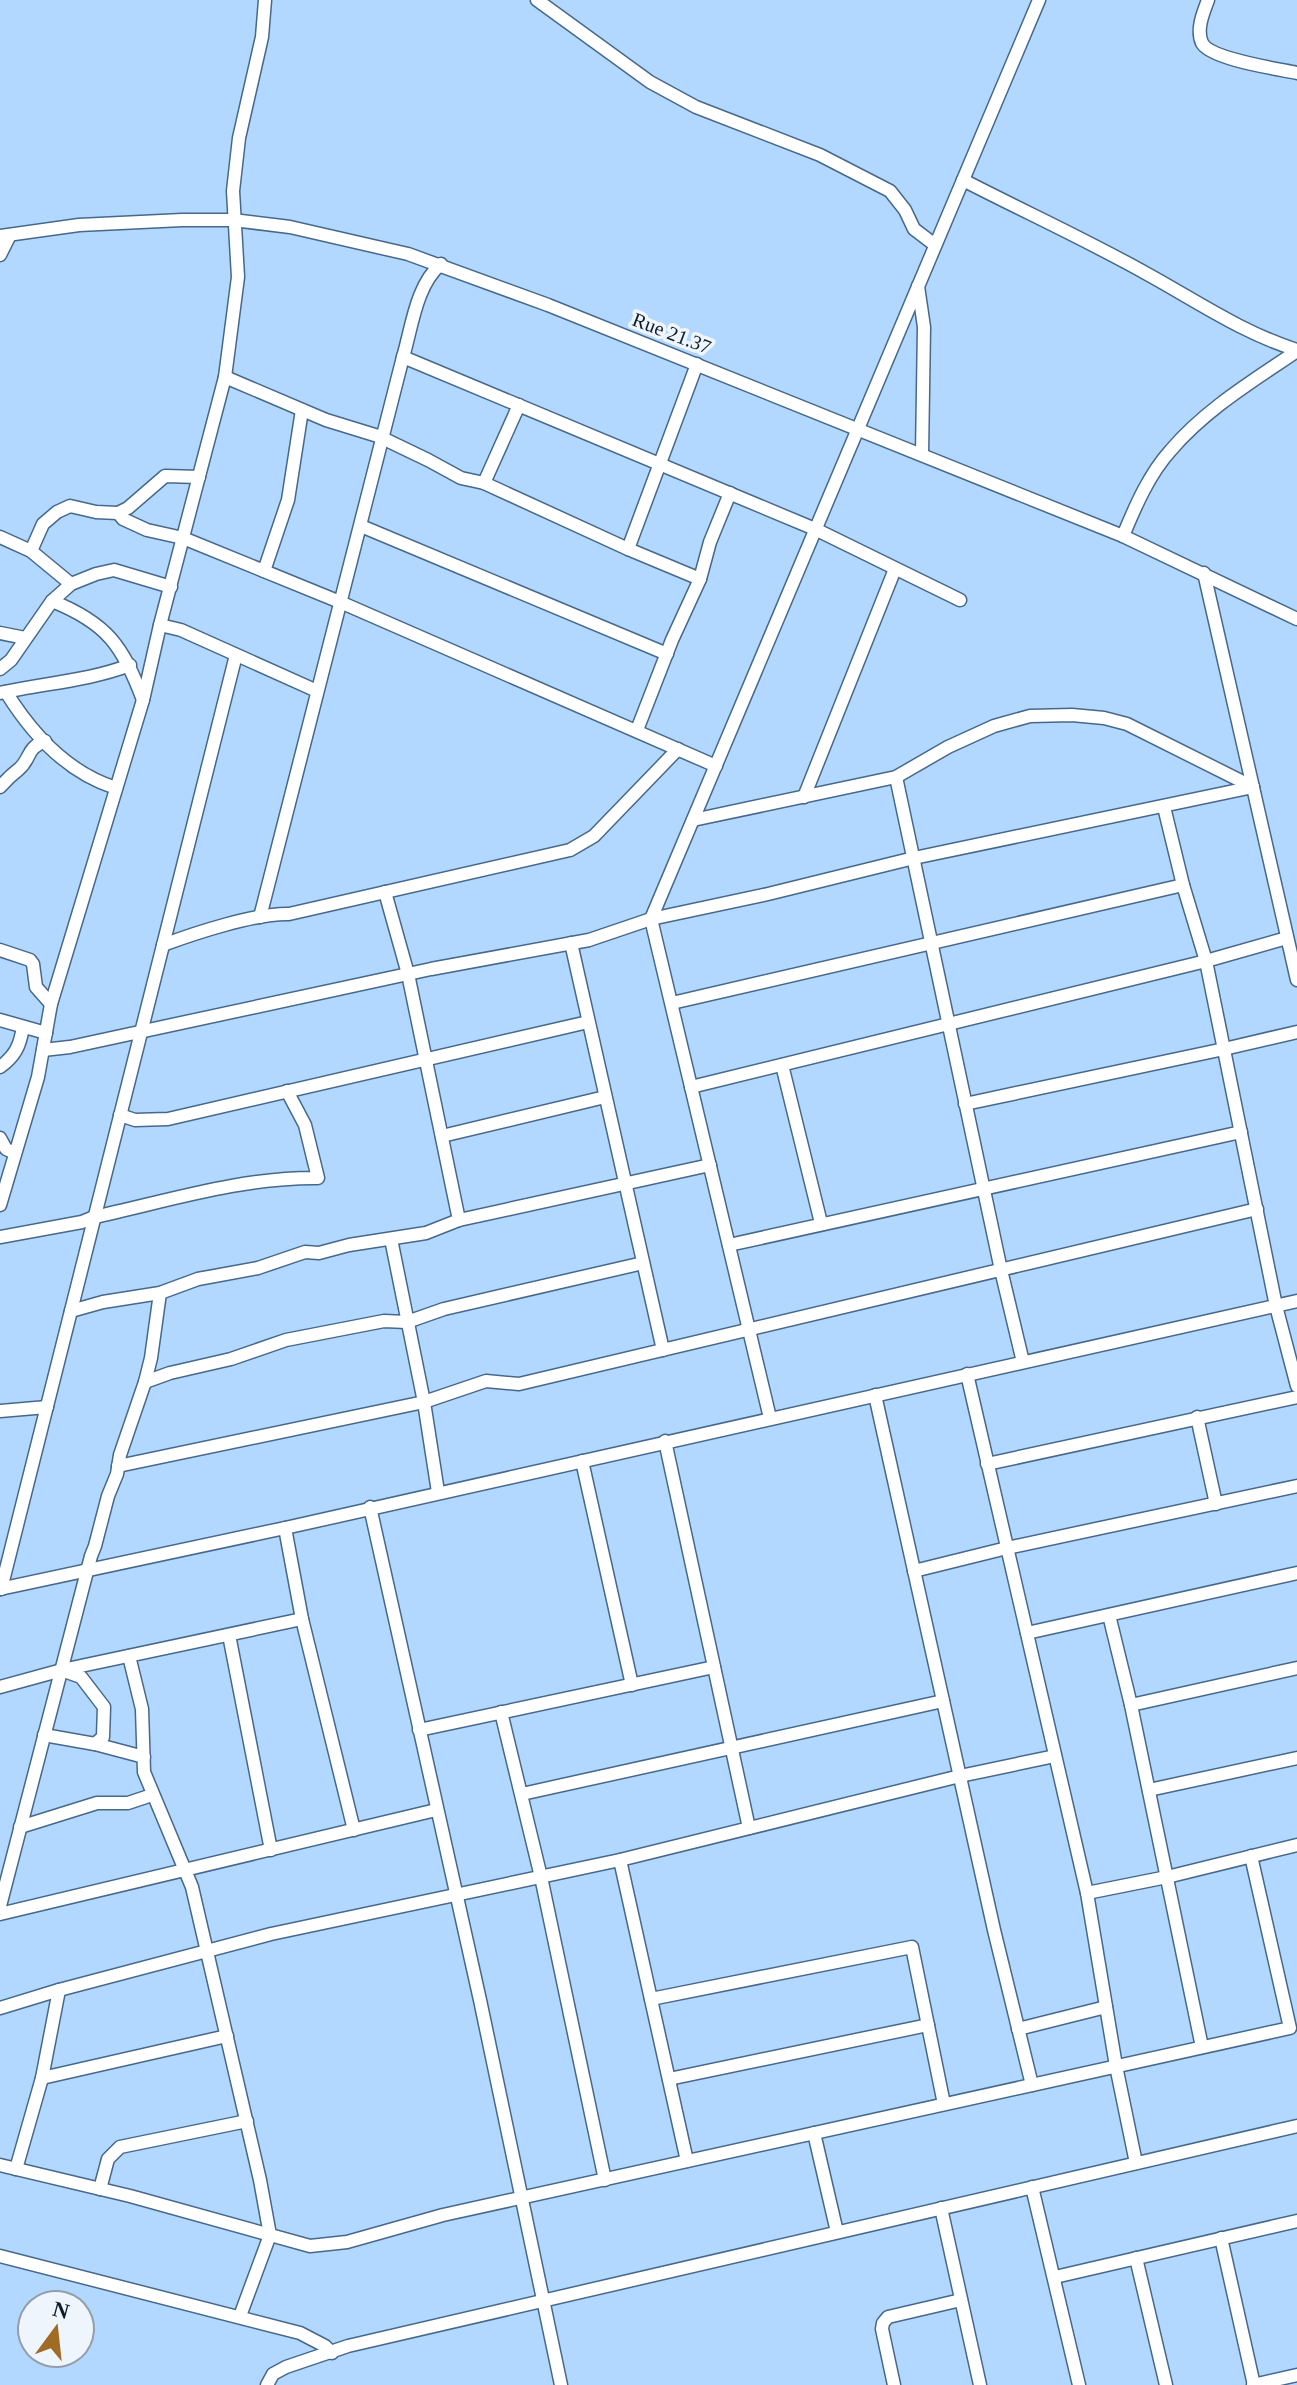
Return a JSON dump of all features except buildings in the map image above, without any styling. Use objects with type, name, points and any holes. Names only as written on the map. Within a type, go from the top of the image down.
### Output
[{"type":"street","points":[[0,1205],[43,1050],[51,1004],[143,700],[225,377],[238,277],[233,191],[239,138],[262,37],[265,0]]},
{"type":"street","points":[[537,0],[650,82],[696,107],[820,155],[890,191],[905,210],[914,229],[935,245]]},
{"type":"street","points":[[1206,1],[1199,28],[1201,42],[1207,50],[1220,57],[1297,73]]},
{"type":"street","points":[[770,1418],[651,919],[935,245],[1041,2]]},
{"type":"street","points":[[963,180],[1149,275],[1253,333],[1297,350]]},
{"type":"street","name":"Rue 21.37","points":[[5,235],[79,225],[233,220],[290,227],[408,254],[697,364],[1123,536],[1297,619]]},
{"type":"street","points":[[0,255],[5,235]]},
{"type":"street","points":[[260,917],[403,357],[423,287],[429,274],[441,264]]},
{"type":"street","points":[[918,286],[924,327],[922,454]]},
{"type":"street","points":[[1123,536],[1137,502],[1169,451],[1210,411],[1297,350]]},
{"type":"street","points":[[403,357],[815,529],[960,600]]},
{"type":"street","points":[[628,549],[697,364]]},
{"type":"street","points":[[225,377],[326,420],[384,438],[461,478],[484,483],[700,579]]},
{"type":"street","points":[[484,483],[519,405]]},
{"type":"street","points":[[264,571],[288,500],[302,410]]},
{"type":"street","points":[[31,551],[43,524],[70,506],[118,513],[165,476],[199,477]]},
{"type":"street","points":[[637,730],[700,579],[710,542],[730,493]]},
{"type":"street","points":[[118,513],[123,519],[147,530],[183,538],[340,602],[716,766]]},
{"type":"street","points":[[361,526],[667,654]]},
{"type":"street","points":[[0,537],[31,551],[71,584]]},
{"type":"street","points":[[804,797],[895,569]]},
{"type":"street","points":[[0,669],[11,660],[60,591],[71,584],[114,570],[171,587]]},
{"type":"street","points":[[1204,573],[1297,980]]},
{"type":"street","points":[[52,601],[95,623],[121,649],[143,700]]},
{"type":"street","points":[[160,625],[181,630],[317,691]]},
{"type":"street","points":[[0,633],[25,638]]},
{"type":"street","points":[[236,655],[0,1589],[1297,1301]]},
{"type":"street","points":[[3,692],[67,682],[130,665]]},
{"type":"street","points":[[3,692],[64,762],[95,782],[116,788]]},
{"type":"street","points":[[693,820],[896,777],[948,747],[994,726],[1030,716],[1072,715],[1127,724],[1253,787]]},
{"type":"street","points":[[0,787],[10,774],[20,768],[32,747],[45,741]]},
{"type":"street","points":[[163,945],[199,932],[260,917],[289,914],[570,850],[594,836],[678,749]]},
{"type":"street","points":[[896,777],[1023,1362]]},
{"type":"street","points":[[43,1050],[70,1047],[408,974],[589,940],[651,919],[914,858],[1253,787]]},
{"type":"street","points":[[1164,807],[1206,961],[1276,1306],[1297,1386]]},
{"type":"street","points":[[672,1003],[1183,885]]},
{"type":"street","points":[[385,892],[408,974],[459,1220]]},
{"type":"street","points":[[691,1087],[1206,961],[1287,938]]},
{"type":"street","points":[[571,943],[663,1350]]},
{"type":"street","points":[[0,950],[30,960],[36,987],[51,1004]]},
{"type":"street","points":[[0,1020],[46,1033]]},
{"type":"street","points":[[120,1115],[135,1120],[168,1119],[588,1022]]},
{"type":"street","points":[[0,1067],[14,1056],[21,1042],[23,1027]]},
{"type":"street","points":[[965,1104],[1297,1032]]},
{"type":"street","points":[[782,1065],[821,1223]]},
{"type":"street","points":[[0,1237],[82,1222],[271,1179],[318,1178],[305,1125],[287,1091]]},
{"type":"street","points":[[442,1136],[605,1097]]},
{"type":"street","points":[[729,1245],[1241,1132]]},
{"type":"street","points":[[0,1138],[6,1149],[15,1153]]},
{"type":"street","points":[[71,1311],[103,1302],[160,1293],[198,1279],[258,1268],[305,1252],[319,1253],[358,1243],[426,1233],[459,1220],[710,1165]]},
{"type":"street","points":[[118,1466],[424,1402],[486,1381],[519,1384],[1257,1209]]},
{"type":"street","points":[[391,1239],[424,1402],[438,1492]]},
{"type":"street","points":[[145,1382],[231,1359],[286,1340],[384,1321],[407,1322],[444,1309],[643,1263]]},
{"type":"street","points":[[0,1906],[88,1569],[123,1444],[145,1382],[153,1349],[160,1293]]},
{"type":"street","points":[[967,1374],[1087,1893],[1136,2163]]},
{"type":"street","points":[[875,1395],[1032,2085]]},
{"type":"street","points":[[987,1464],[1297,1397]]},
{"type":"street","points":[[0,1411],[47,1407]]},
{"type":"street","points":[[1197,1417],[1216,1504]]},
{"type":"street","points":[[665,1441],[749,1828]]},
{"type":"street","points":[[582,1461],[632,1685]]},
{"type":"street","points":[[914,1571],[1297,1486]]},
{"type":"street","points":[[370,1507],[522,2198],[560,2385]]},
{"type":"street","points":[[285,1528],[302,1619],[354,1830]]},
{"type":"street","points":[[1027,1633],[1297,1573]]},
{"type":"street","points":[[1109,1615],[1131,1705],[1202,2047]]},
{"type":"street","points":[[0,1687],[62,1670],[302,1619]]},
{"type":"street","points":[[229,1635],[271,1850]]},
{"type":"street","points":[[129,1656],[140,1699],[144,1772],[192,1887],[247,2121],[270,2235],[240,2316]]},
{"type":"street","points":[[419,1730],[714,1667]]},
{"type":"street","points":[[1131,1705],[1297,1668]]},
{"type":"street","points":[[62,1670],[81,1677],[104,1707],[103,1737],[95,1744]]},
{"type":"street","points":[[522,1794],[943,1701]]},
{"type":"street","points":[[501,1712],[541,1877],[605,2180]]},
{"type":"street","points":[[44,1735],[144,1757]]},
{"type":"street","points":[[0,2008],[206,1949],[374,1910],[455,1896],[620,1860],[960,1776],[1055,1756]]},
{"type":"street","points":[[1149,1790],[1297,1758]]},
{"type":"street","points":[[20,1827],[97,1803],[128,1803],[152,1795]]},
{"type":"street","points":[[0,1914],[436,1810]]},
{"type":"street","points":[[1087,1893],[1297,1845]]},
{"type":"street","points":[[0,2165],[310,2246],[347,2242],[443,2215],[1290,2028],[1251,1856]]},
{"type":"street","points":[[620,1860],[687,2161]]},
{"type":"street","points":[[651,1999],[912,1947],[944,2104]]},
{"type":"street","points":[[16,2169],[42,2078],[59,1990]]},
{"type":"street","points":[[1018,2029],[1106,2007]]},
{"type":"street","points":[[669,2079],[928,2025]]},
{"type":"street","points":[[42,2078],[227,2036]]},
{"type":"street","points":[[100,2189],[108,2159],[120,2147],[247,2121]]},
{"type":"street","points":[[267,2385],[273,2374],[286,2367],[348,2346],[1297,2126]]},
{"type":"street","points":[[814,2133],[837,2232]]},
{"type":"street","points":[[1032,2187],[1079,2385]]},
{"type":"street","points":[[941,2208],[980,2385]]},
{"type":"street","points":[[1055,2277],[1297,2221]]},
{"type":"street","points":[[1221,2238],[1254,2385],[1297,2375]]},
{"type":"street","points":[[0,2256],[300,2333],[332,2353]]},
{"type":"street","points":[[1136,2258],[1166,2385]]},
{"type":"street","points":[[894,2385],[883,2323],[888,2317],[961,2300]]}]
